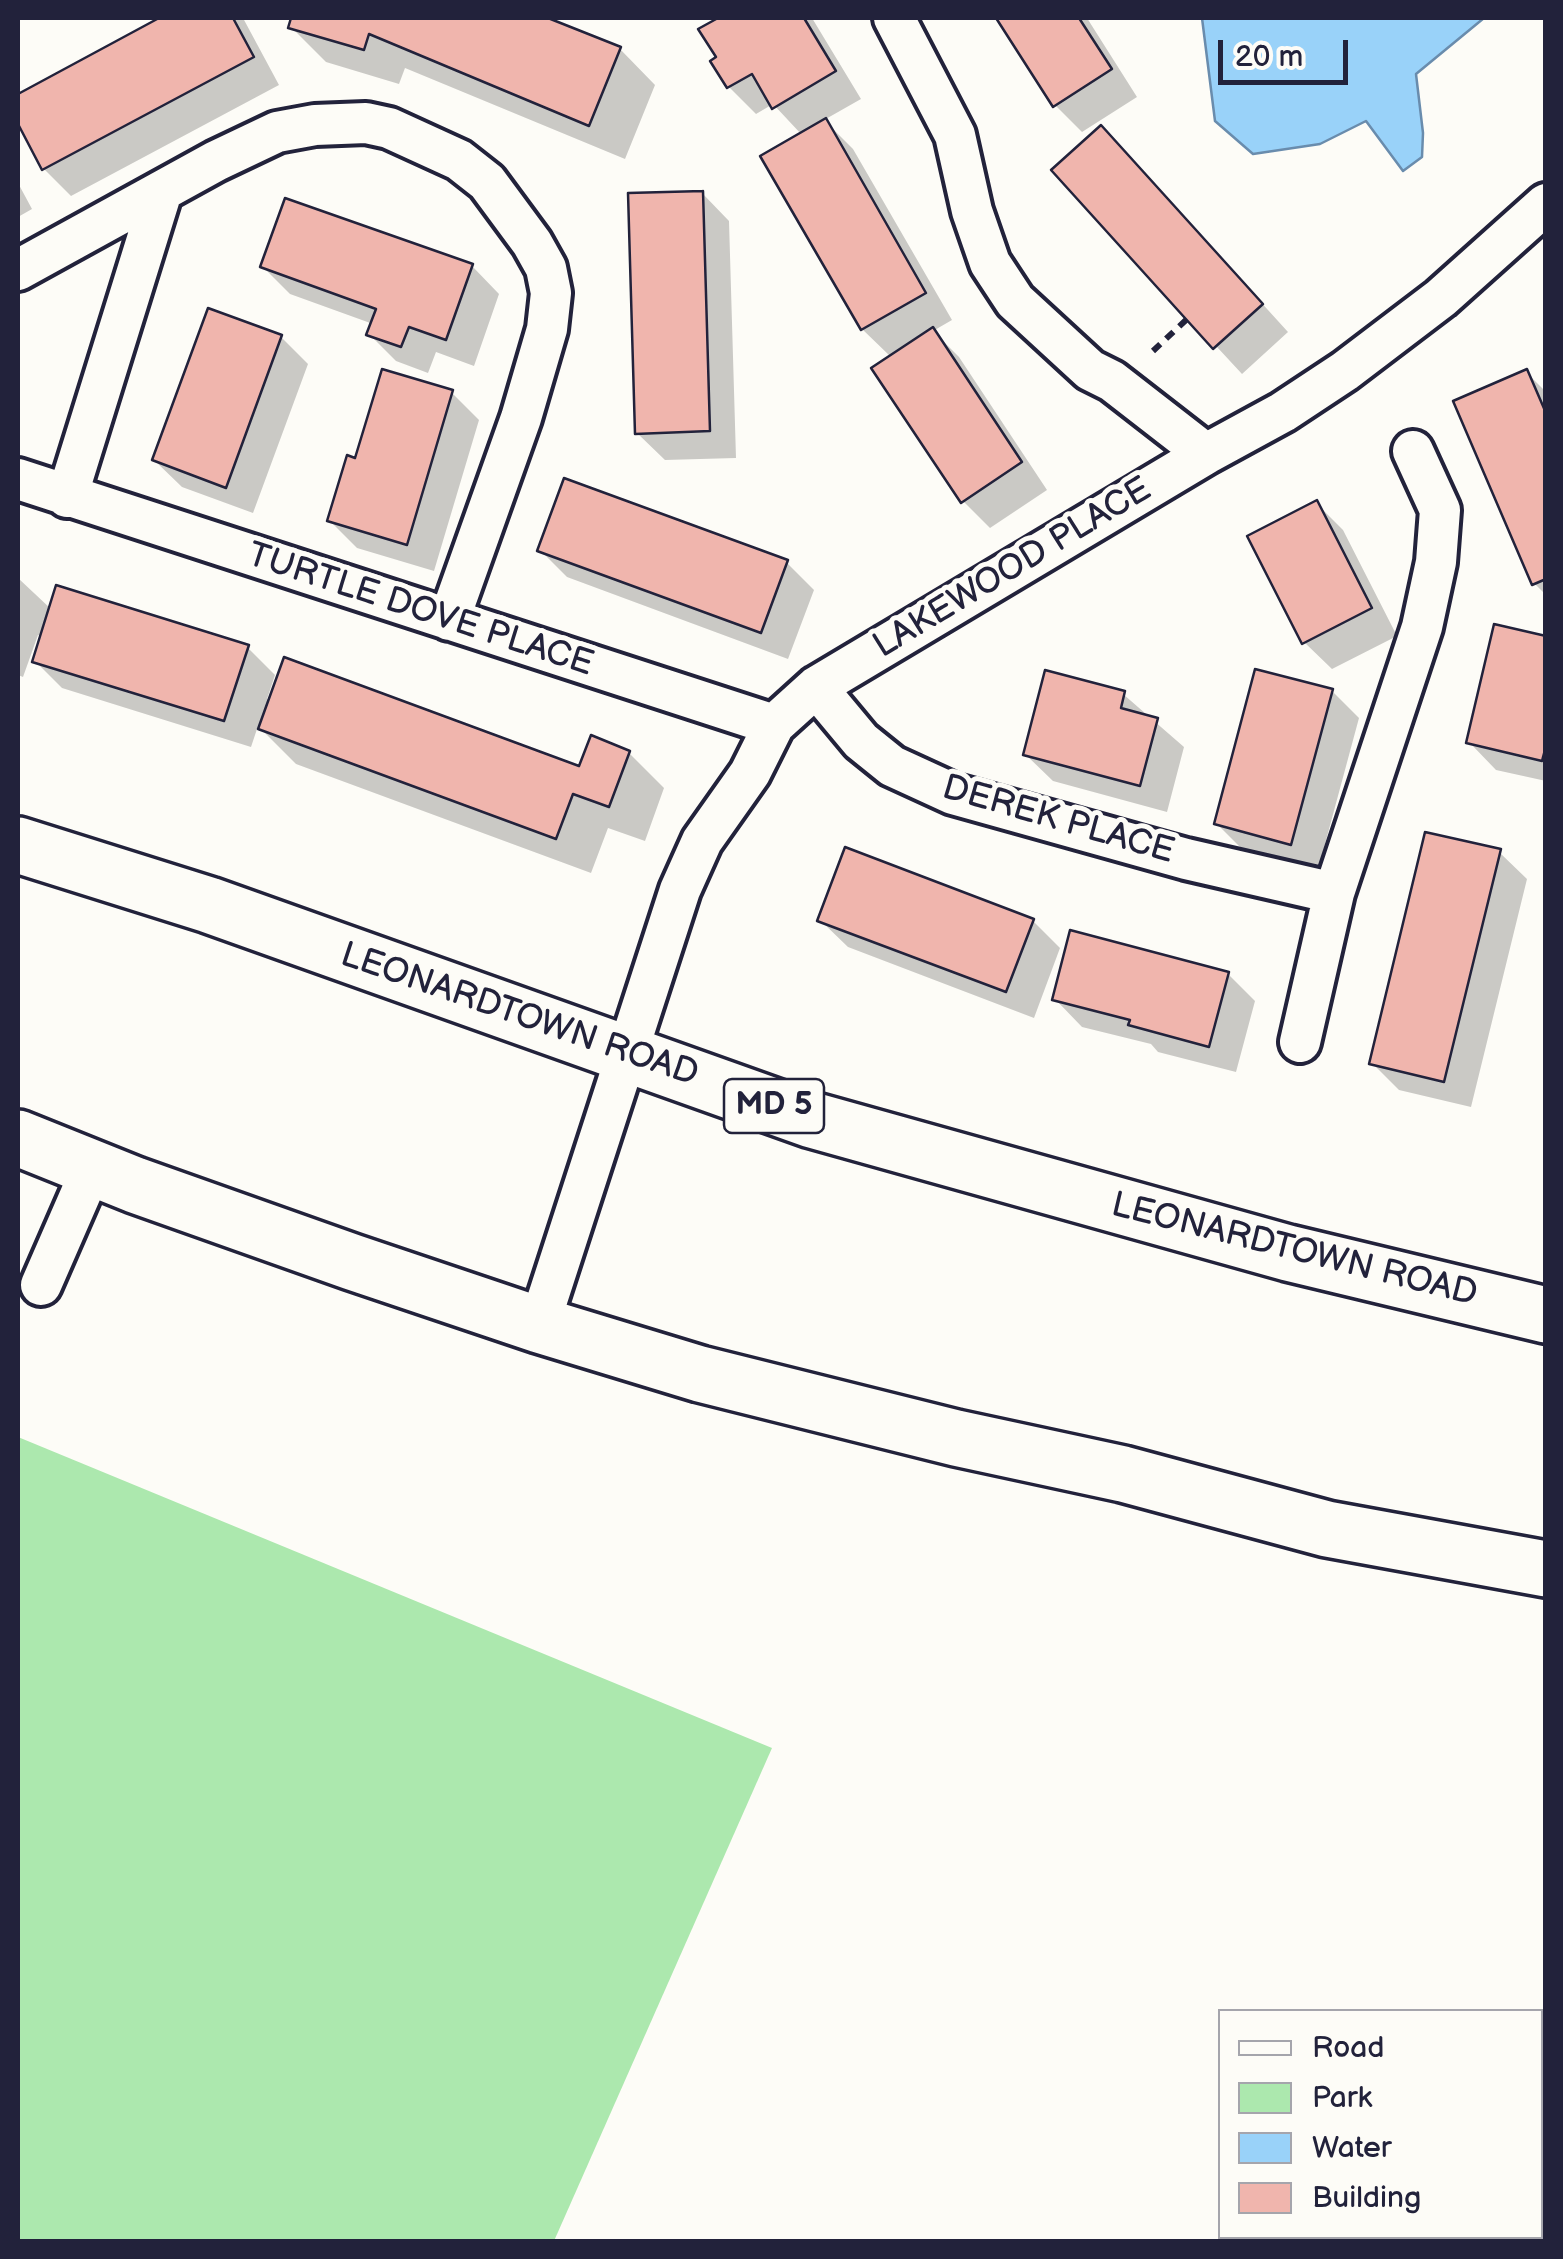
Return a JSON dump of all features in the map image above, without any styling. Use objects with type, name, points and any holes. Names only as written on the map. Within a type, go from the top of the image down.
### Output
[{"type":"highway","name":"LEONARDTOWN ROAD","points":[[18,845],[209,905],[812,1120],[1288,1253],[1546,1314]]},
{"type":"highway","points":[[18,1138],[92,1168],[539,1326],[700,1374],[956,1438],[1123,1474],[1328,1529],[1546,1569]]},
{"type":"street","points":[[894,18],[955,135],[972,212],[990,262],[1015,301],[1090,370],[1112,382],[1206,454]]},
{"type":"street","points":[[18,270],[277,132],[315,125],[366,123],[425,142],[459,160],[487,182],[532,243],[546,268],[551,293],[547,328],[521,418],[449,620]]},
{"type":"street","points":[[67,496],[162,191]]},
{"type":"street","name":"LAKEWOOD PLACE","points":[[539,1326],[662,940],[702,841],[750,773],[774,725],[816,687],[1283,412],[1383,344],[1482,264],[1546,204]]},
{"type":"street","points":[[1300,1042],[1334,893],[1422,627],[1436,562],[1440,510],[1413,451]]},
{"type":"street","name":"TURTLE DOVE PLACE","points":[[18,479],[774,725]]},
{"type":"street","name":"DEREK PLACE","points":[[816,687],[861,742],[892,766],[953,794],[1186,859],[1334,893]]},
{"type":"street","points":[[41,1285],[92,1168]]},
{"type":"path","points":[[1153,351],[1186,320]]},
{"type":"green space","points":[[18,1437],[772,1748],[554,2241],[18,2241]]},
{"type":"water","points":[[1202,18],[1484,18],[1416,74],[1422,157],[1403,171],[1366,121],[1320,144],[1253,154],[1215,121]]},
{"type":"building","points":[[159,18],[233,18],[254,57],[42,170],[18,124],[18,94]]},
{"type":"building","points":[[291,18],[548,18],[621,47],[589,126],[369,34],[364,50],[288,28]]},
{"type":"building","points":[[718,18],[804,18],[836,71],[772,109],[752,74],[727,88],[710,61],[716,57],[698,29]]},
{"type":"building","points":[[996,18],[1079,18],[1112,69],[1053,107]]},
{"type":"building","points":[[826,118],[926,293],[861,330],[760,156]]},
{"type":"building","points":[[1101,125],[1263,304],[1213,349],[1051,170]]},
{"type":"building","points":[[703,191],[710,431],[635,434],[628,193]]},
{"type":"building","points":[[285,198],[473,264],[446,340],[409,327],[401,347],[366,335],[376,309],[260,267]]},
{"type":"building","points":[[208,308],[282,335],[226,488],[152,460]]},
{"type":"building","points":[[933,327],[1022,462],[961,503],[871,368]]},
{"type":"building","points":[[382,369],[453,390],[407,545],[327,521],[347,455],[355,458]]},
{"type":"building","points":[[1527,369],[1546,413],[1546,579],[1532,585],[1453,401]]},
{"type":"building","points":[[564,478],[788,560],[761,633],[537,551]]},
{"type":"building","points":[[1317,500],[1372,608],[1302,644],[1247,536]]},
{"type":"building","points":[[56,585],[249,645],[224,721],[32,662]]},
{"type":"building","points":[[1494,624],[1546,636],[1546,746],[1542,761],[1466,743]]},
{"type":"building","points":[[284,657],[579,766],[591,735],[630,751],[609,807],[573,794],[556,839],[258,729]]},
{"type":"building","points":[[1255,669],[1333,689],[1291,845],[1214,824]]},
{"type":"building","points":[[1045,670],[1125,691],[1121,708],[1158,718],[1140,786],[1023,755]]},
{"type":"building","points":[[1425,832],[1501,849],[1444,1082],[1369,1064]]},
{"type":"building","points":[[845,847],[1034,919],[1006,992],[817,921]]},
{"type":"building","points":[[1070,930],[1229,972],[1209,1047],[1128,1025],[1130,1020],[1052,1000]]}]
